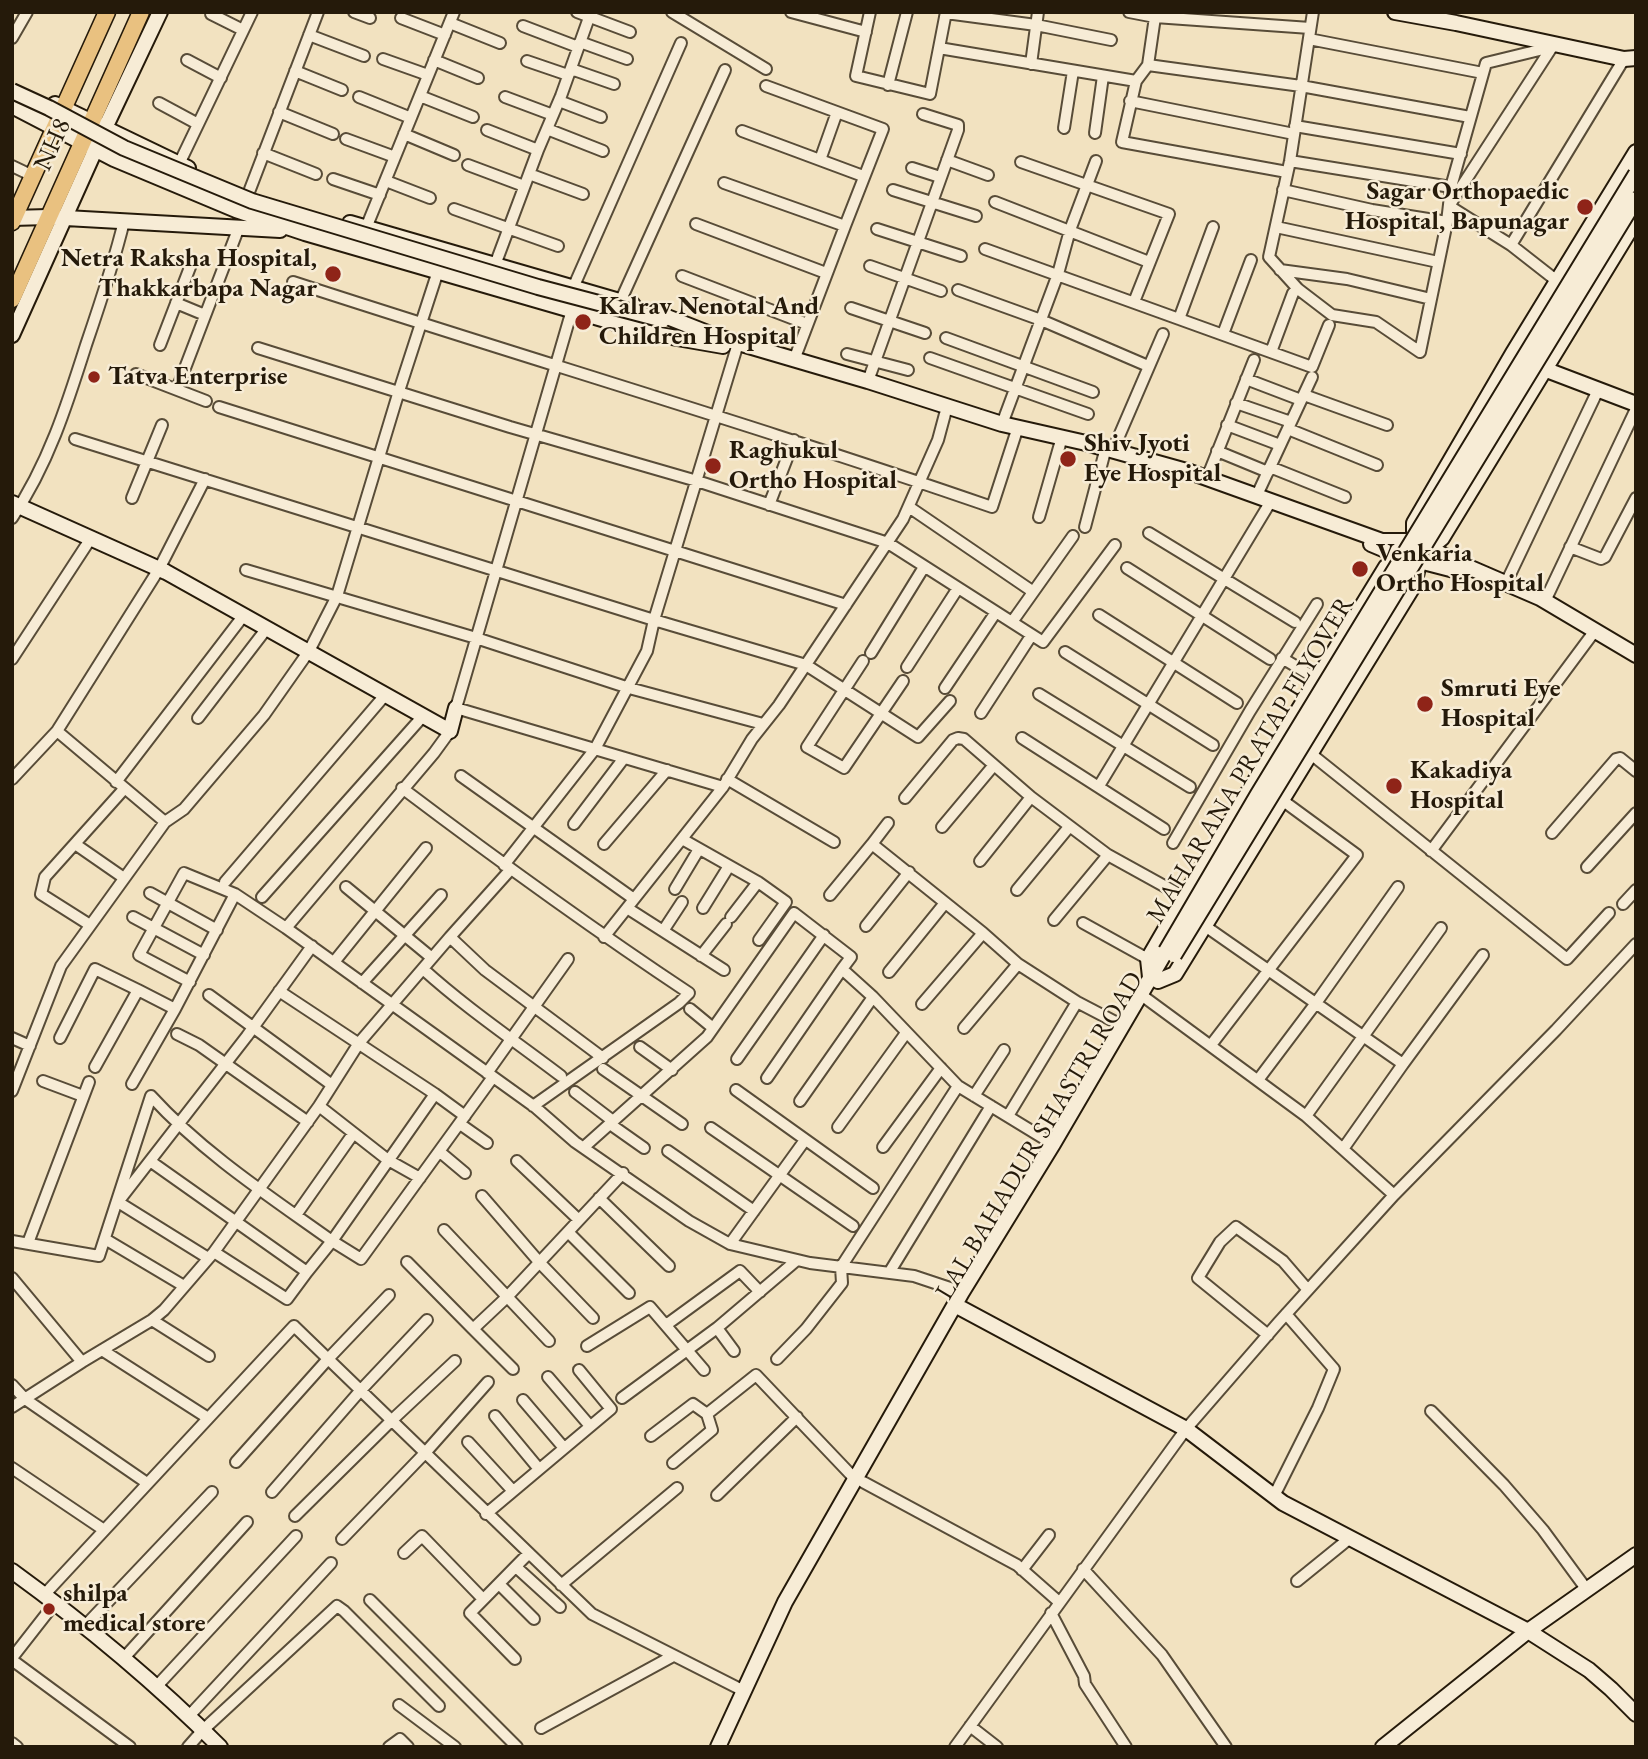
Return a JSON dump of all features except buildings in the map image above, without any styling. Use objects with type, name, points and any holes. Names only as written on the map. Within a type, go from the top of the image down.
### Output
[{"type":"main road","name":"NH8","points":[[13,219],[107,12]]},
{"type":"main road","name":"NH8","points":[[12,299],[56,218],[98,124],[141,12]]},
{"type":"main road","points":[[98,124],[160,12]]},
{"type":"main road","points":[[1395,12],[1557,46],[1630,58]]},
{"type":"main road","points":[[12,85],[65,107],[179,164],[311,213],[661,314],[736,350],[1016,433],[1108,453],[1268,506],[1402,557],[1410,566],[1449,567],[1537,605],[1636,664]]},
{"type":"main road","points":[[12,91],[124,148],[251,201],[717,341],[868,381],[945,410],[1207,478],[1382,541],[1424,540],[1430,548],[1452,560],[1545,601],[1636,655]]},
{"type":"main road","points":[[12,98],[47,113],[121,153],[249,207],[663,324]]},
{"type":"main road","points":[[12,106],[88,146],[200,196],[305,233],[654,334],[717,341]]},
{"type":"main road","points":[[1402,557],[1401,549],[1410,539],[1414,523],[1636,152]]},
{"type":"main road","name":"MAHARANA PRATAP FLYOVER","points":[[1170,953],[1258,794],[1636,174]]},
{"type":"main road","name":"MAHARANA PRATAP FLYOVER","points":[[1154,979],[1636,199]]},
{"type":"main road","points":[[305,233],[311,213]]},
{"type":"main road","points":[[12,335],[56,218]]},
{"type":"main road","points":[[13,219],[124,221],[305,233]]},
{"type":"main road","points":[[1430,548],[1442,538],[1636,220]]},
{"type":"main road","points":[[1544,369],[1636,404]]},
{"type":"main road","points":[[15,509],[91,538],[159,569],[450,731],[456,708]]},
{"type":"main road","points":[[1422,565],[1431,556],[1430,548]]},
{"type":"main road","points":[[1154,979],[1148,959],[1184,897],[1386,567],[1402,557]]},
{"type":"main road","name":"LAL BAHADUR SHASTRI ROAD","points":[[727,1747],[792,1606],[859,1480],[960,1302],[1154,979],[1175,974],[1414,585],[1422,565]]},
{"type":"main road","points":[[1144,996],[1123,1026],[960,1302],[1186,1429],[1283,1503],[1528,1631],[1589,1670],[1636,1714]]},
{"type":"main road","points":[[718,1747],[742,1690],[785,1602],[859,1480]]},
{"type":"main road","points":[[1383,1747],[1528,1631],[1636,1555]]},
{"type":"main road","points":[[12,1571],[156,1686],[220,1747]]},
{"type":"street","points":[[12,38],[27,12]]},
{"type":"street","points":[[179,164],[252,12]]},
{"type":"street","points":[[249,192],[318,12]]},
{"type":"street","points":[[354,12],[370,18]]},
{"type":"street","points":[[577,12],[590,14],[630,32]]},
{"type":"street","points":[[672,12],[766,69]]},
{"type":"street","points":[[791,12],[866,32]]},
{"type":"street","points":[[870,12],[856,76],[930,94],[946,13],[1036,25],[1111,40]]},
{"type":"street","points":[[888,85],[907,12]]},
{"type":"street","points":[[1031,64],[1038,12]]},
{"type":"street","points":[[1129,12],[1310,34],[1483,73]]},
{"type":"street","points":[[1313,12],[1288,167],[1269,257],[1298,289],[1332,316],[1376,321],[1420,352],[1447,222],[1451,187],[1486,63],[1557,46]]},
{"type":"street","points":[[211,14],[243,30]]},
{"type":"street","points":[[495,265],[590,14]]},
{"type":"street","points":[[1155,17],[1148,65],[1136,81],[1122,142],[1288,167],[1451,187]]},
{"type":"street","points":[[401,18],[445,35]]},
{"type":"street","points":[[366,228],[452,18],[500,43]]},
{"type":"street","points":[[523,26],[627,59]]},
{"type":"street","points":[[309,35],[364,55]]},
{"type":"street","points":[[573,288],[681,43]]},
{"type":"street","points":[[1449,206],[1557,46]]},
{"type":"street","points":[[939,48],[1136,81]]},
{"type":"street","points":[[1511,245],[1630,58]]},
{"type":"street","points":[[383,59],[428,75]]},
{"type":"street","points":[[187,60],[220,78]]},
{"type":"street","points":[[434,60],[478,78]]},
{"type":"street","points":[[527,61],[614,84]]},
{"type":"street","points":[[1148,65],[1301,86],[1470,117]]},
{"type":"street","points":[[620,302],[725,70]]},
{"type":"street","points":[[295,71],[342,90]]},
{"type":"street","points":[[1064,128],[1073,71]]},
{"type":"street","points":[[1095,133],[1102,76]]},
{"type":"street","points":[[766,86],[883,129],[794,360]]},
{"type":"street","points":[[420,96],[472,117]]},
{"type":"street","points":[[359,97],[411,118]]},
{"type":"street","points":[[505,97],[553,115]]},
{"type":"street","points":[[559,101],[601,117]]},
{"type":"street","points":[[1130,101],[1294,130],[1461,155]]},
{"type":"street","points":[[159,103],[198,124]]},
{"type":"street","points":[[279,112],[334,134]]},
{"type":"street","points":[[820,160],[837,112]]},
{"type":"street","points":[[868,381],[958,125],[923,114]]},
{"type":"street","points":[[547,129],[603,151]]},
{"type":"street","points":[[487,130],[538,150]]},
{"type":"street","points":[[742,131],[863,176]]},
{"type":"street","points":[[404,134],[454,155]]},
{"type":"street","points":[[346,139],[395,157]]},
{"type":"street","points":[[263,153],[316,174]]},
{"type":"street","points":[[947,160],[988,175]]},
{"type":"street","points":[[1002,424],[1058,274],[1070,230],[1096,161]]},
{"type":"street","points":[[1021,162],[1169,214]]},
{"type":"street","points":[[468,165],[524,186]]},
{"type":"street","points":[[12,166],[33,176]]},
{"type":"street","points":[[912,168],[940,177]]},
{"type":"street","points":[[529,174],[583,194]]},
{"type":"street","points":[[333,179],[380,195]]},
{"type":"street","points":[[386,181],[430,198]]},
{"type":"street","points":[[724,183],[845,226]]},
{"type":"street","points":[[893,190],[976,216]]},
{"type":"street","points":[[1283,190],[1372,210],[1447,222]]},
{"type":"street","points":[[995,202],[1149,261]]},
{"type":"street","points":[[1134,302],[1174,202]]},
{"type":"street","points":[[1449,206],[1511,245],[1558,281]]},
{"type":"street","points":[[454,209],[558,246]]},
{"type":"street","points":[[15,509],[62,420],[116,256],[124,221]]},
{"type":"street","points":[[695,224],[826,272]]},
{"type":"street","points":[[177,390],[239,227]]},
{"type":"street","points":[[1276,227],[1438,262]]},
{"type":"street","points":[[1179,319],[1213,228]]},
{"type":"street","points":[[877,229],[961,256]]},
{"type":"street","points":[[985,249],[1312,367],[1329,325]]},
{"type":"street","points":[[1223,334],[1251,260]]},
{"type":"street","points":[[160,345],[192,262]]},
{"type":"street","points":[[870,266],[942,290]]},
{"type":"street","points":[[1280,270],[1347,279],[1431,299]]},
{"type":"street","points":[[12,1091],[61,965],[164,822],[184,808],[264,715],[309,652],[337,596],[356,527],[438,271]]},
{"type":"street","points":[[682,276],[807,324]]},
{"type":"street","points":[[293,282],[717,415],[992,507],[1016,433]]},
{"type":"street","points":[[958,290],[1041,320],[1148,366]]},
{"type":"street","points":[[1271,352],[1293,293]]},
{"type":"street","points":[[176,303],[205,315]]},
{"type":"street","points":[[851,308],[925,333]]},
{"type":"street","points":[[572,310],[456,708],[667,770],[725,783],[834,842]]},
{"type":"street","points":[[1085,527],[1108,453],[1163,334]]},
{"type":"street","points":[[946,338],[1093,392]]},
{"type":"street","points":[[258,348],[888,542],[1043,642],[1115,545]]},
{"type":"street","points":[[12,1407],[164,1310],[236,1222],[319,1106],[359,1043],[394,1005],[508,867],[533,828],[595,749],[648,652],[654,620],[736,350]]},
{"type":"street","points":[[847,354],[908,370]]},
{"type":"street","points":[[930,358],[1088,414]]},
{"type":"street","points":[[1207,478],[1254,360]]},
{"type":"street","points":[[136,374],[206,401]]},
{"type":"street","points":[[1257,495],[1312,377]]},
{"type":"street","points":[[1246,379],[1387,425]]},
{"type":"street","points":[[1506,583],[1598,390]]},
{"type":"street","points":[[1236,403],[1377,465]]},
{"type":"street","points":[[219,407],[846,605]]},
{"type":"street","points":[[1545,601],[1636,409]]},
{"type":"street","points":[[604,937],[725,783],[888,542],[920,482],[938,440],[945,410]]},
{"type":"street","points":[[132,498],[162,425]]},
{"type":"street","points":[[1227,425],[1280,445]]},
{"type":"street","points":[[75,439],[806,665],[918,737],[950,701]]},
{"type":"street","points":[[769,505],[794,440]]},
{"type":"street","points":[[1039,517],[1059,444]]},
{"type":"street","points":[[1217,451],[1345,497]]},
{"type":"street","points":[[12,779],[57,730],[159,569],[205,479]]},
{"type":"street","points":[[1570,547],[1601,559],[1605,558],[1636,498]]},
{"type":"street","points":[[1099,786],[1268,506]]},
{"type":"street","points":[[908,507],[1032,591]]},
{"type":"street","points":[[1149,533],[1295,622]]},
{"type":"street","points":[[1012,622],[1073,536]]},
{"type":"street","points":[[12,659],[91,538]]},
{"type":"street","points":[[903,681],[844,768],[807,747],[924,566]]},
{"type":"street","points":[[1127,568],[1270,659]]},
{"type":"street","points":[[246,570],[476,638],[629,688],[763,724]]},
{"type":"street","points":[[907,667],[958,588]]},
{"type":"street","points":[[1173,843],[1282,658],[1317,604]]},
{"type":"street","points":[[945,688],[996,611]]},
{"type":"street","points":[[90,925],[41,894],[46,877],[120,785],[244,615]]},
{"type":"street","points":[[1099,615],[1237,703]]},
{"type":"street","points":[[198,718],[267,628]]},
{"type":"street","points":[[981,713],[1031,636]]},
{"type":"street","points":[[1431,851],[1591,636]]},
{"type":"street","points":[[1065,652],[1213,745]]},
{"type":"street","points":[[1282,658],[1317,679]]},
{"type":"street","points":[[225,882],[386,694]]},
{"type":"street","points":[[1039,694],[1190,787]]},
{"type":"street","points":[[262,897],[424,716]]},
{"type":"street","points":[[57,730],[164,822]]},
{"type":"street","points":[[286,928],[450,731]]},
{"type":"street","points":[[1022,738],[1164,830]]},
{"type":"street","points":[[905,798],[953,740],[964,740],[1069,827],[1108,855],[1184,897]]},
{"type":"street","points":[[1311,754],[1567,959],[1609,913]]},
{"type":"street","points":[[574,824],[624,758]]},
{"type":"street","points":[[1552,833],[1616,759],[1620,758],[1636,771]]},
{"type":"street","points":[[942,827],[994,765]]},
{"type":"street","points":[[604,844],[667,770]]},
{"type":"street","points":[[461,776],[533,828],[663,931],[724,970]]},
{"type":"street","points":[[402,788],[590,924],[604,937],[689,993],[603,1063],[533,1106]]},
{"type":"street","points":[[980,860],[1031,796]]},
{"type":"street","points":[[1211,1045],[1357,855],[1282,800]]},
{"type":"street","points":[[1587,867],[1636,813]]},
{"type":"street","points":[[830,895],[888,823]]},
{"type":"street","points":[[1017,890],[1069,827]]},
{"type":"street","points":[[681,839],[758,882],[786,902],[759,940]]},
{"type":"street","points":[[75,844],[124,878]]},
{"type":"street","points":[[872,844],[1018,964],[1077,1002],[1123,1026]]},
{"type":"street","points":[[334,962],[426,848]]},
{"type":"street","points":[[675,889],[699,849]]},
{"type":"street","points":[[1054,920],[1108,855]]},
{"type":"street","points":[[703,908],[729,866]]},
{"type":"street","points":[[866,926],[909,872]]},
{"type":"street","points":[[190,982],[139,955],[184,873],[235,894],[286,928],[533,1106],[584,1147],[690,1221],[730,1244],[797,1260],[914,1276],[960,1302]]},
{"type":"street","points":[[701,956],[758,882]]},
{"type":"street","points":[[346,887],[432,958]]},
{"type":"street","points":[[1258,1080],[1398,887]]},
{"type":"street","points":[[1623,904],[1636,890]]},
{"type":"street","points":[[150,893],[217,930]]},
{"type":"street","points":[[132,1084],[190,982],[235,894]]},
{"type":"street","points":[[362,984],[441,895]]},
{"type":"street","points":[[663,931],[682,902]]},
{"type":"street","points":[[889,972],[945,903]]},
{"type":"street","points":[[584,1147],[707,1037],[794,913],[851,957],[767,1077]]},
{"type":"street","points":[[133,917],[204,955]]},
{"type":"street","points":[[1083,923],[1148,959]]},
{"type":"street","points":[[1205,926],[1403,1064]]},
{"type":"street","points":[[1306,1115],[1441,928]]},
{"type":"street","points":[[922,1004],[983,933]]},
{"type":"street","points":[[737,1059],[824,935]]},
{"type":"street","points":[[450,937],[485,970],[641,1096],[682,1124]]},
{"type":"street","points":[[955,1747],[1186,1429],[1394,1195],[1636,944]]},
{"type":"street","points":[[118,1202],[255,1026],[312,946]]},
{"type":"street","points":[[1343,1149],[1483,955]]},
{"type":"street","points":[[12,1241],[99,1256],[151,1096],[178,1125],[259,1189],[331,1241],[361,1259],[463,1120],[512,1038],[568,959]]},
{"type":"street","points":[[964,1028],[1018,964]]},
{"type":"street","points":[[60,1038],[95,969],[175,1009]]},
{"type":"street","points":[[423,969],[460,1002],[561,1076]]},
{"type":"street","points":[[842,969],[958,1086],[1053,1144]]},
{"type":"street","points":[[95,1068],[138,990]]},
{"type":"street","points":[[279,991],[435,1094],[487,1143]]},
{"type":"street","points":[[209,995],[255,1026],[332,1085]]},
{"type":"street","points":[[1144,996],[1306,1115],[1394,1195]]},
{"type":"street","points":[[800,1101],[873,998]]},
{"type":"street","points":[[1008,1116],[1077,1002]]},
{"type":"street","points":[[690,1009],[713,1028]]},
{"type":"street","points":[[838,1127],[906,1033]]},
{"type":"street","points":[[177,1034],[199,1045],[308,1122]]},
{"type":"street","points":[[12,1038],[30,1046]]},
{"type":"street","points":[[640,1047],[672,1070]]},
{"type":"street","points":[[974,1096],[1004,1050]]},
{"type":"street","points":[[883,1147],[941,1068]]},
{"type":"street","points":[[43,1081],[83,1096]]},
{"type":"street","points":[[28,1243],[89,1082]]},
{"type":"street","points":[[777,1359],[806,1329],[842,1283],[841,1267],[958,1086]]},
{"type":"street","points":[[736,1090],[873,1188]]},
{"type":"street","points":[[575,1092],[645,1148]]},
{"type":"street","points":[[118,1202],[286,1299],[331,1241],[435,1094]]},
{"type":"street","points":[[319,1106],[388,1160],[420,1178]]},
{"type":"street","points":[[889,1273],[991,1106]]},
{"type":"street","points":[[711,1128],[853,1226]]},
{"type":"street","points":[[296,1215],[353,1135]]},
{"type":"street","points":[[730,1244],[805,1140]]},
{"type":"street","points":[[668,1150],[754,1211]]},
{"type":"street","points":[[440,1152],[465,1173]]},
{"type":"street","points":[[150,1161],[307,1272]]},
{"type":"street","points":[[517,1161],[579,1220]]},
{"type":"street","points":[[473,1329],[540,1263],[623,1173]]},
{"type":"street","points":[[482,1196],[540,1263],[593,1318]]},
{"type":"street","points":[[599,1198],[669,1266]]},
{"type":"street","points":[[1268,1335],[1198,1278],[1220,1242],[1236,1227],[1283,1261],[1308,1290]]},
{"type":"street","points":[[444,1230],[549,1341]]},
{"type":"street","points":[[568,1232],[629,1293]]},
{"type":"street","points":[[105,1239],[184,1286]]},
{"type":"street","points":[[622,1398],[717,1328],[797,1260]]},
{"type":"street","points":[[407,1262],[513,1369]]},
{"type":"street","points":[[666,1325],[740,1271],[760,1292]]},
{"type":"street","points":[[12,1278],[82,1362]]},
{"type":"street","points":[[236,1462],[389,1295]]},
{"type":"street","points":[[587,1346],[650,1307],[704,1370]]},
{"type":"street","points":[[1274,1496],[1318,1408],[1334,1369],[1286,1314]]},
{"type":"street","points":[[152,1320],[209,1356]]},
{"type":"street","points":[[272,1492],[360,1391],[427,1320]]},
{"type":"street","points":[[130,1747],[12,1659],[50,1599],[104,1530],[294,1326],[592,1615],[742,1690]]},
{"type":"street","points":[[717,1328],[734,1351]]},
{"type":"street","points":[[102,1350],[208,1418]]},
{"type":"street","points":[[295,1517],[455,1361]]},
{"type":"street","points":[[486,1514],[611,1409],[579,1370]]},
{"type":"street","points":[[707,1414],[756,1375],[859,1480],[1022,1570],[1059,1602]]},
{"type":"street","points":[[548,1377],[590,1426]]},
{"type":"street","points":[[342,1539],[425,1453],[488,1382]]},
{"type":"street","points":[[12,1385],[25,1399],[147,1483]]},
{"type":"street","points":[[523,1399],[564,1448]]},
{"type":"street","points":[[651,1436],[693,1404],[707,1414],[712,1430],[673,1463]]},
{"type":"street","points":[[1431,1411],[1504,1485],[1543,1530],[1587,1590]]},
{"type":"street","points":[[495,1416],[539,1469]]},
{"type":"street","points":[[717,1495],[797,1417]]},
{"type":"street","points":[[468,1442],[513,1491]]},
{"type":"street","points":[[12,1468],[104,1530]]},
{"type":"street","points":[[561,1585],[677,1488]]},
{"type":"street","points":[[84,1627],[212,1492]]},
{"type":"street","points":[[123,1659],[247,1522]]},
{"type":"street","points":[[1022,1570],[1049,1535]]},
{"type":"street","points":[[156,1686],[296,1536]]},
{"type":"street","points":[[404,1553],[422,1536],[483,1599]]},
{"type":"street","points":[[1297,1581],[1350,1538]]},
{"type":"street","points":[[515,1659],[470,1613],[528,1554]]},
{"type":"street","points":[[188,1716],[331,1563]]},
{"type":"street","points":[[516,1567],[561,1607]]},
{"type":"street","points":[[1083,1569],[1162,1655],[1226,1747]]},
{"type":"street","points":[[499,1584],[534,1619]]},
{"type":"street","points":[[370,1600],[517,1747]]},
{"type":"street","points":[[188,1747],[337,1606],[439,1706]]},
{"type":"street","points":[[1051,1613],[1085,1684],[1126,1747]]},
{"type":"street","points":[[541,1728],[673,1656]]},
{"type":"street","points":[[399,1704],[455,1747]]},
{"type":"street","points":[[970,1726],[997,1747]]},
{"type":"street","points":[[389,1747],[400,1739],[408,1747]]},
{"type":"street","points":[[12,1743],[17,1747]]},
{"type":"place","name":"Sagar Orthopaedic Hospital, Bapunagar","points":[[1585,207]]},
{"type":"place","name":"Netra Raksha Hospital, Thakkarbapa Nagar","points":[[333,274]]},
{"type":"place","name":"Kalrav Nenotal And Children Hospital","points":[[583,322]]},
{"type":"place","name":"Tatva Enterprise","points":[[94,377]]},
{"type":"place","name":"Shiv Jyoti Eye Hospital","points":[[1068,459]]},
{"type":"place","name":"Raghukul Ortho Hospital","points":[[713,466]]},
{"type":"place","name":"Venkaria Ortho Hospital","points":[[1360,569]]},
{"type":"place","name":"Smruti Eye Hospital","points":[[1425,704]]},
{"type":"place","name":"Kakadiya Hospital","points":[[1394,786]]},
{"type":"place","name":"shilpa medical store","points":[[49,1609]]}]
